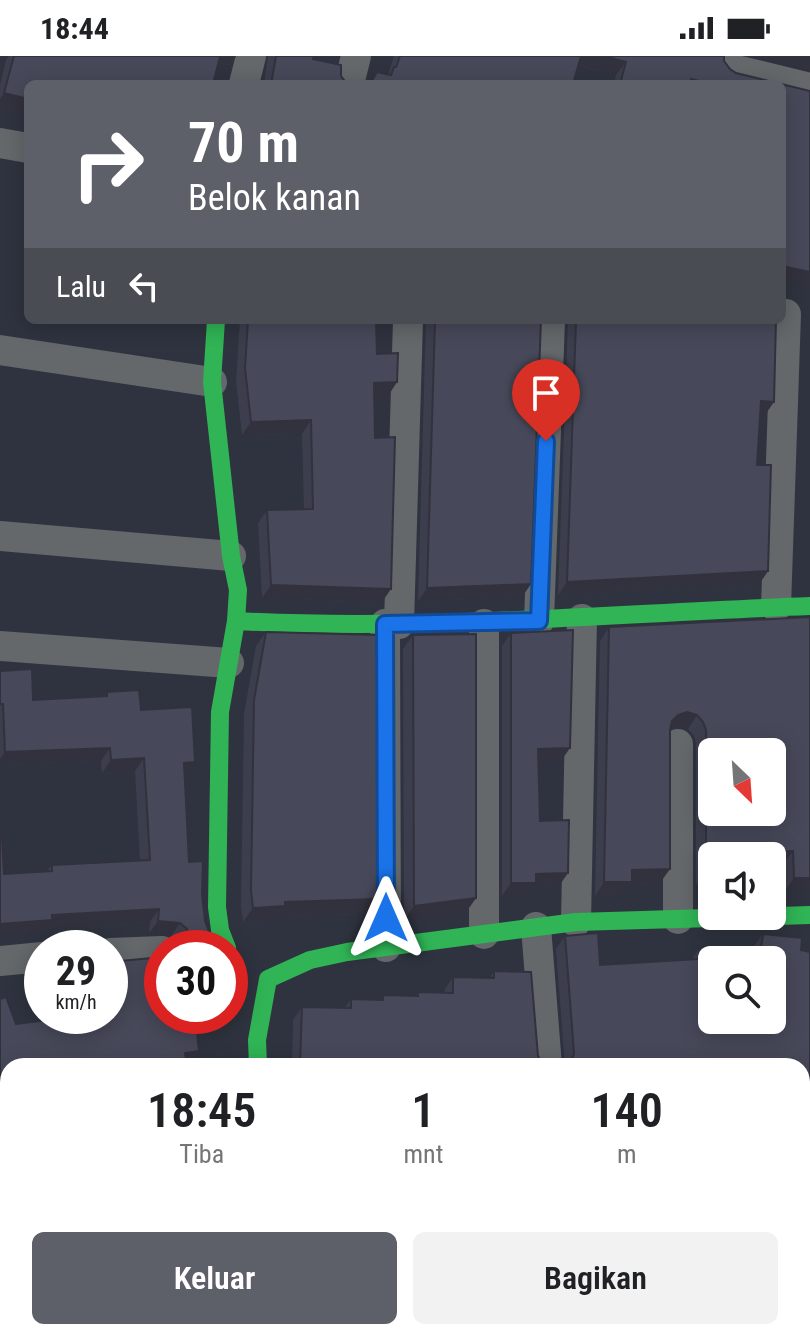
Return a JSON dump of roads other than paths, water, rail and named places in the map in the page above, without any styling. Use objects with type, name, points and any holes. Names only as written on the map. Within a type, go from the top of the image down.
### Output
[{"type":"street","points":[[245,80],[251,56]]},
{"type":"street","points":[[350,80],[356,56]]},
{"type":"street","points":[[732,70],[775,80]]},
{"type":"street","points":[[786,82],[810,88]]},
{"type":"street","points":[[0,143],[24,147]]},
{"type":"street","points":[[776,607],[793,316]]},
{"type":"street","points":[[216,324],[212,382],[231,556],[238,590],[236,621],[220,712],[217,907],[223,930]]},
{"type":"street","points":[[386,947],[392,624],[408,324]]},
{"type":"street","points":[[539,621],[550,324]]},
{"type":"street","points":[[0,350],[212,382]]},
{"type":"street","points":[[0,536],[231,556]]},
{"type":"street","points":[[236,621],[312,627],[484,624],[810,606]]},
{"type":"street","points":[[576,922],[582,619]]},
{"type":"street","points":[[484,624],[484,934]]},
{"type":"street","points":[[0,646],[229,663]]},
{"type":"street","points":[[678,744],[678,919]]},
{"type":"street","points":[[258,1058],[258,1031],[268,979],[310,960],[576,922],[810,915]]},
{"type":"street","points":[[536,927],[546,1058]]},
{"type":"street","points":[[0,961],[24,959]]},
{"type":"street","points":[[248,967],[268,979]]}]
